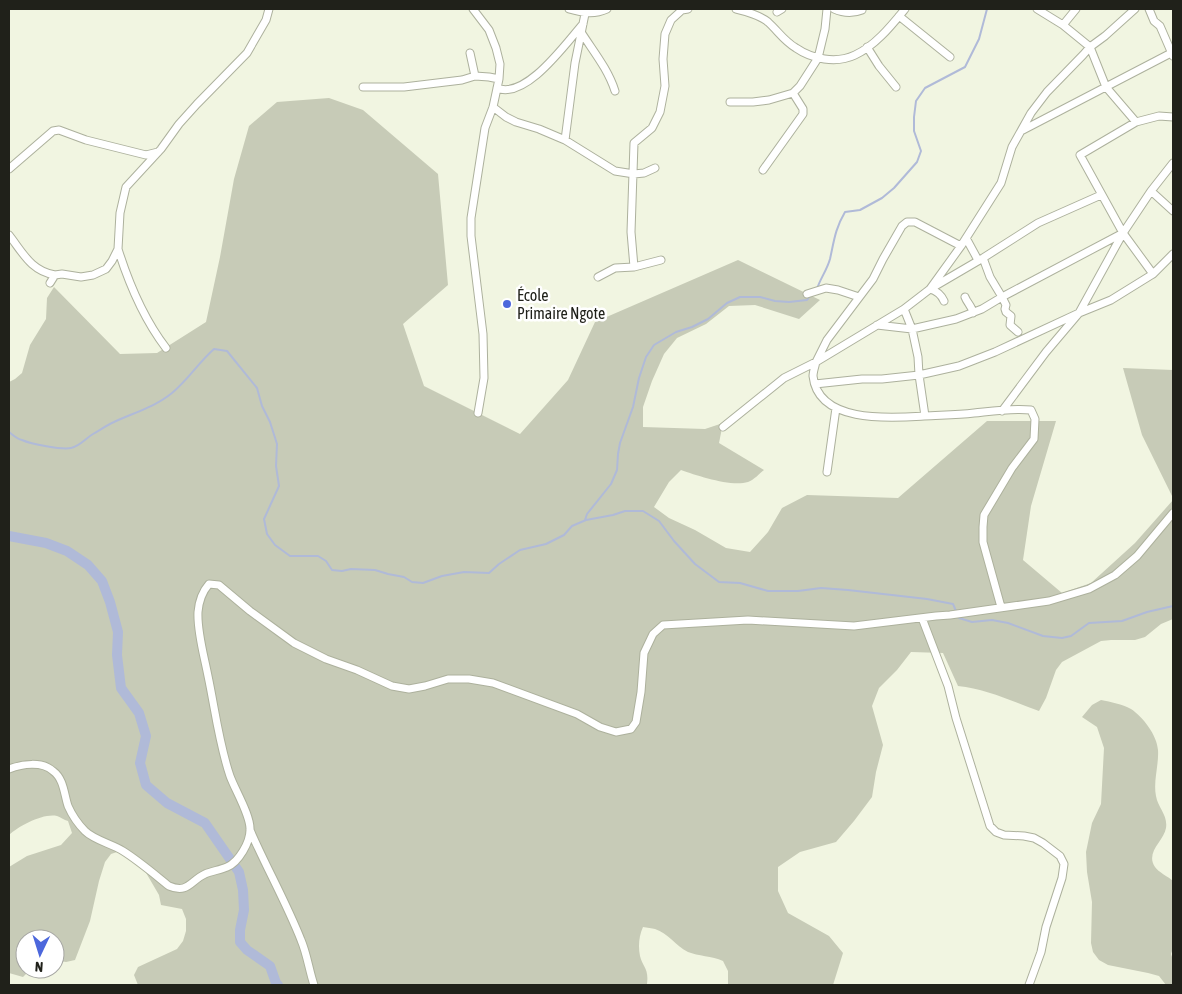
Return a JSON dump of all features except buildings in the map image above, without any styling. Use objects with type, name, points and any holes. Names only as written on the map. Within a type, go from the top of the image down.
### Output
[{"type":"street","points":[[166,348],[138,303],[118,249],[120,213],[126,187],[158,152],[197,104],[247,53],[266,20],[269,9]]},
{"type":"street","points":[[472,9],[489,30],[500,64],[493,107],[485,128],[471,218],[471,236],[483,334],[484,378],[478,413]]},
{"type":"street","points":[[569,9],[596,13],[608,9]]},
{"type":"street","points":[[634,267],[631,232],[634,143],[652,128],[660,112],[665,86],[663,59],[665,34],[671,20],[682,10],[688,9]]},
{"type":"street","points":[[737,9],[767,21],[782,38],[797,49],[818,58],[842,59],[854,55],[867,47],[890,27],[905,9]]},
{"type":"street","points":[[730,102],[769,100],[793,93],[800,86],[818,58],[825,29],[827,9]]},
{"type":"street","points":[[834,9],[855,13],[862,10]]},
{"type":"street","points":[[1037,9],[1064,25],[1090,47],[1106,86],[1136,122]]},
{"type":"street","points":[[1064,25],[1076,9]]},
{"type":"street","points":[[930,289],[961,246],[1001,184],[1012,147],[1047,92],[1090,47],[1135,9]]},
{"type":"street","points":[[1125,18],[1141,9]]},
{"type":"street","points":[[1021,131],[1106,86],[1173,54],[1160,26],[1154,21],[1149,9]]},
{"type":"street","points":[[565,140],[575,63],[586,11]]},
{"type":"street","points":[[900,16],[950,57]]},
{"type":"street","points":[[497,88],[512,89],[535,77],[583,24]]},
{"type":"street","points":[[581,32],[601,61],[615,91]]},
{"type":"street","points":[[867,47],[896,86]]},
{"type":"street","points":[[470,53],[475,76]]},
{"type":"street","points":[[363,87],[404,87],[455,81],[475,76],[499,79]]},
{"type":"street","points":[[763,170],[803,114],[803,110],[793,93]]},
{"type":"street","points":[[493,107],[516,122],[565,140],[615,171],[634,174],[644,173],[655,168]]},
{"type":"street","points":[[1153,274],[1123,233],[1080,155],[1136,122],[1159,116],[1173,117]]},
{"type":"street","points":[[9,169],[53,131],[59,130],[86,140],[146,155],[158,152]]},
{"type":"street","points":[[1002,411],[1079,313],[1123,233],[1151,191],[1173,164]]},
{"type":"street","points":[[1151,191],[1173,211]]},
{"type":"street","points":[[723,427],[784,378],[816,362],[904,309],[930,289],[1038,223],[1101,195]]},
{"type":"street","points":[[961,246],[915,222],[907,222],[902,226],[873,279],[827,340],[816,362],[813,375],[818,392],[824,399],[836,408],[858,416],[898,418],[1022,409],[1031,410],[1035,419],[1034,439],[1012,468],[984,515],[982,527],[983,542],[1001,607]]},
{"type":"street","points":[[876,325],[912,329],[973,313],[1123,233]]},
{"type":"street","points":[[9,235],[30,263],[39,270],[55,275],[62,274],[81,277],[93,275],[106,269],[118,249]]},
{"type":"street","points":[[966,238],[1002,296],[1006,304],[1006,312],[1011,316],[1010,325],[1018,332]]},
{"type":"street","points":[[815,384],[919,375],[959,366],[986,356],[1111,300],[1153,274],[1173,254]]},
{"type":"street","points":[[598,277],[615,268],[634,267],[661,260]]},
{"type":"street","points":[[50,283],[55,275]]},
{"type":"street","points":[[807,294],[826,288],[860,297]]},
{"type":"street","points":[[930,289],[936,291],[944,302]]},
{"type":"street","points":[[965,297],[972,307],[973,313]]},
{"type":"street","points":[[904,309],[912,329],[918,357],[925,416]]},
{"type":"street","points":[[827,472],[836,408]]},
{"type":"street","points":[[314,985],[302,942],[283,897],[250,830],[248,818],[230,776],[219,734],[198,614],[203,591],[209,584],[219,585],[294,643],[326,659],[357,670],[392,686],[409,689],[448,679],[469,679],[493,683],[577,714],[600,727],[616,732],[631,729],[636,722],[641,692],[644,653],[653,634],[663,625],[748,620],[854,626],[1049,601],[1089,589],[1114,575],[1137,556],[1173,513]]},
{"type":"street","points":[[922,618],[948,686],[956,718],[990,826],[996,832],[1004,835],[1024,836],[1043,842],[1060,856],[1064,864],[1062,878],[1040,952],[1028,985]]},
{"type":"street","points":[[9,769],[26,765],[40,765],[53,770],[66,793],[68,804],[75,819],[86,833],[122,850],[168,886],[176,890],[185,888],[204,874],[228,867],[237,860],[245,848],[250,830]]},
{"type":"green space","points":[[329,98],[363,110],[438,174],[448,285],[403,324],[424,386],[520,434],[568,380],[595,322],[738,260],[820,300],[799,319],[755,305],[729,306],[706,324],[677,338],[664,354],[652,381],[643,407],[643,427],[705,429],[723,423],[719,443],[764,470],[748,482],[733,483],[714,480],[681,470],[669,482],[654,507],[669,518],[726,548],[750,552],[768,532],[782,508],[807,495],[898,498],[987,421],[1056,421],[1031,506],[1023,560],[1062,593],[1091,583],[1135,543],[1173,500],[1173,619],[1161,624],[1145,637],[1135,640],[1101,641],[1062,662],[1056,670],[1039,711],[1009,699],[958,686],[943,653],[911,652],[879,688],[872,706],[883,745],[872,797],[836,842],[800,852],[778,867],[778,891],[788,913],[829,936],[843,953],[833,985],[728,985],[728,971],[723,961],[688,952],[660,931],[643,927],[639,949],[647,975],[647,984],[645,985],[138,985],[134,975],[138,967],[177,949],[183,941],[186,931],[186,919],[182,909],[161,905],[159,895],[138,859],[120,851],[111,854],[105,862],[90,921],[75,960],[65,962],[65,929],[15,929],[15,975],[9,973],[9,867],[27,856],[61,845],[72,833],[68,821],[57,816],[45,816],[31,821],[9,835],[9,382],[22,373],[30,345],[46,319],[47,298],[54,287],[120,354],[157,353],[206,322],[234,179],[249,126],[277,102]]},
{"type":"green space","points":[[1123,368],[1173,370],[1173,498],[1142,435]]},
{"type":"green space","points":[[1101,700],[1116,703],[1136,712],[1149,727],[1157,744],[1158,756],[1155,790],[1157,800],[1164,815],[1166,828],[1152,856],[1156,869],[1173,881],[1173,948],[1171,954],[1173,960],[1173,985],[1166,985],[1159,976],[1108,965],[1099,960],[1093,952],[1091,943],[1092,902],[1086,852],[1092,823],[1101,804],[1104,748],[1097,727],[1082,717],[1092,705]]},
{"type":"waterway","points":[[817,289],[829,263],[837,230],[845,212],[860,210],[882,198],[894,188],[917,162],[921,151],[914,131],[916,101],[925,88],[965,67],[979,39],[987,9]]},
{"type":"waterway","points":[[585,520],[587,514],[611,484],[617,470],[620,443],[633,407],[639,378],[646,357],[654,345],[676,332],[708,319],[727,303],[740,297],[760,297],[789,302],[807,300],[810,296]]},
{"type":"waterway","points":[[9,432],[26,442],[61,448],[74,447],[109,425],[165,398],[214,349],[227,351],[257,388],[277,444],[276,466],[279,486],[264,519],[267,534],[275,545],[290,556],[318,556],[326,561],[332,570],[375,570],[404,577],[412,582],[423,583],[442,576],[464,572],[489,573],[520,550],[546,544],[564,535],[572,526],[586,520],[625,511],[643,511],[659,521],[695,564],[719,582],[740,583],[768,591],[798,591],[821,588],[927,599],[953,604],[956,611]]},
{"type":"waterway","points":[[9,536],[46,543],[67,551],[88,565],[102,581],[118,632],[117,655],[121,688],[139,713],[146,736],[140,763],[146,785],[167,803],[205,823],[239,872],[243,890],[244,910],[240,942],[247,950],[270,966],[278,985]]},
{"type":"waterway","points":[[958,616],[972,622],[992,620],[1008,623],[1043,636],[1062,638],[1071,636],[1089,623],[1122,621],[1147,612],[1173,606]]},
{"type":"place","name":"École Primaire Ngote","points":[[507,304]]}]
